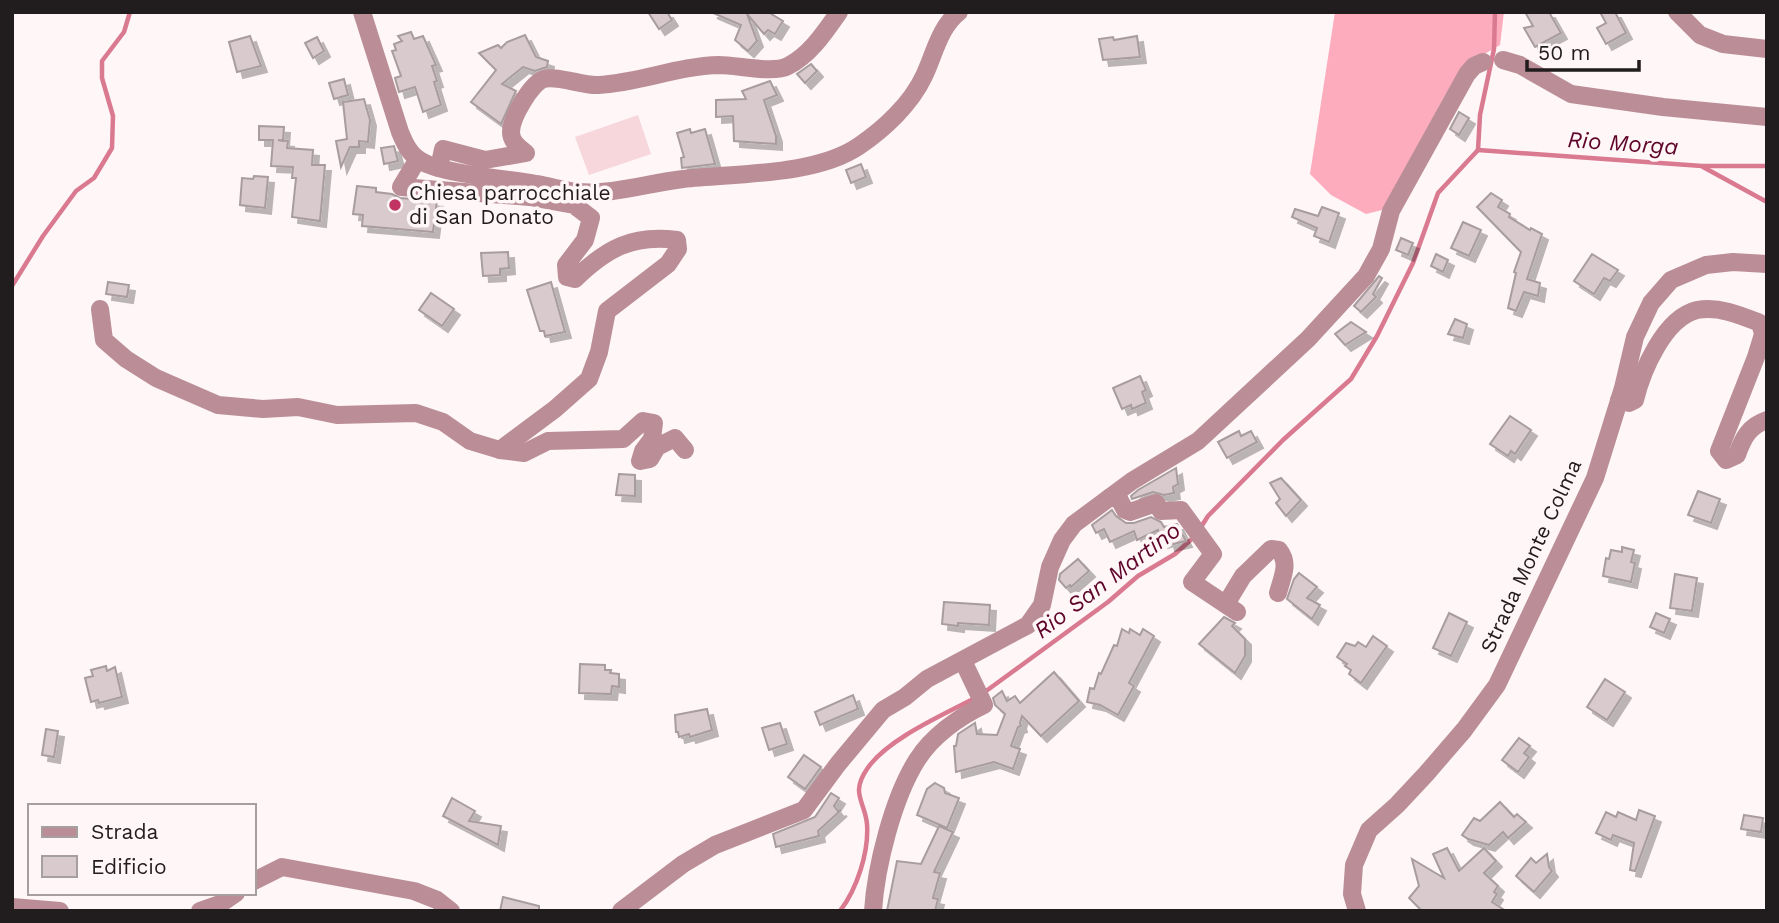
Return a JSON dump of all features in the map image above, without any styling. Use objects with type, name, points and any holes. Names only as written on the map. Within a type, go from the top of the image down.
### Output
[{"type":"street","points":[[362,12],[394,117],[411,153],[423,162],[439,168],[534,190],[574,205],[591,218],[585,240],[566,265],[567,277],[575,279],[597,258],[629,242],[663,238],[677,240],[678,249],[668,264],[607,311],[599,352],[589,379],[555,409],[500,450]]},
{"type":"street","points":[[439,168],[443,149],[485,160],[526,153],[514,142],[511,132],[521,104],[534,85],[545,79],[594,85],[637,82],[688,67],[753,66],[768,71],[787,67],[818,42],[839,12]]},
{"type":"street","points":[[413,167],[401,187],[607,192],[681,179],[803,167],[832,160],[858,147],[881,129],[912,97],[951,19],[959,12]]},
{"type":"street","points":[[1677,12],[1700,35],[1723,44],[1767,50]]},
{"type":"street","points":[[621,911],[683,864],[715,845],[804,810],[883,710],[905,697],[928,678],[963,662],[1028,625],[1042,605],[1050,567],[1062,540],[1074,524],[1132,481],[1198,441],[1299,348],[1366,276],[1381,249],[1391,211],[1456,92],[1474,66],[1492,60],[1503,60],[1520,65],[1571,94],[1767,117]]},
{"type":"street","name":"Strada Monte Colma","points":[[1357,911],[1352,894],[1354,864],[1369,830],[1426,774],[1464,730],[1497,685],[1595,478],[1635,337],[1651,303],[1671,280],[1706,265],[1732,262],[1767,264]]},
{"type":"street","points":[[100,309],[104,340],[126,359],[156,378],[218,405],[263,409],[298,407],[337,415],[416,414],[443,422],[470,441],[500,450],[524,453],[548,442],[624,439],[643,421],[654,423],[652,439],[643,451],[640,461],[650,459],[657,447],[675,438],[685,450]]},
{"type":"street","points":[[1619,400],[1629,403],[1635,400],[1639,382],[1654,350],[1676,320],[1696,310],[1718,309],[1760,323],[1763,334],[1718,451],[1726,460],[1737,455],[1744,435],[1767,420]]},
{"type":"street","points":[[1109,498],[1118,497],[1125,510],[1130,512],[1156,503],[1161,511],[1181,510],[1213,554],[1192,582],[1231,608],[1243,576],[1271,549],[1279,550],[1285,557],[1286,567],[1278,593]]},
{"type":"street","points":[[873,911],[876,874],[900,795],[918,759],[944,731],[965,714],[984,705],[963,662]]},
{"type":"street","points":[[256,880],[282,867],[414,891],[437,900],[451,911]]},
{"type":"street","points":[[200,911],[220,904],[233,895]]},
{"type":"street","points":[[12,907],[60,911]]},
{"type":"shaded area","points":[[1335,12],[1504,12],[1500,45],[1464,66],[1382,210],[1366,214],[1331,195],[1310,174]]},
{"type":"shaded area","points":[[638,115],[651,154],[589,175],[575,137]]},
{"type":"building","points":[[648,12],[667,12],[672,20],[659,29]]},
{"type":"building","points":[[711,12],[768,12],[783,21],[775,34],[768,30],[764,34],[747,14],[757,41],[748,51],[735,40],[741,25]]},
{"type":"building","points":[[1525,12],[1549,12],[1561,33],[1535,47],[1524,28],[1533,26]]},
{"type":"building","points":[[1600,12],[1615,12],[1626,33],[1606,44],[1597,28],[1606,23]]},
{"type":"building","points":[[411,32],[414,39],[423,36],[436,65],[432,66],[437,81],[434,82],[441,105],[423,112],[415,87],[399,92],[395,78],[401,76],[392,51],[396,50],[394,44],[402,41],[398,36]]},
{"type":"building","points":[[525,35],[536,57],[548,61],[547,67],[535,71],[523,67],[502,84],[516,91],[501,124],[471,102],[496,70],[479,53],[498,45],[501,48],[507,42]]},
{"type":"building","points":[[250,36],[261,66],[237,72],[229,42]]},
{"type":"building","points":[[1137,36],[1140,57],[1103,60],[1099,39],[1113,37],[1114,40]]},
{"type":"building","points":[[317,37],[324,51],[313,58],[305,43]]},
{"type":"building","points":[[811,64],[817,71],[805,83],[797,74]]},
{"type":"building","points":[[344,79],[348,95],[334,99],[329,83]]},
{"type":"building","points":[[770,81],[777,95],[764,100],[776,136],[776,144],[734,141],[733,116],[716,117],[716,100],[746,99],[742,91]]},
{"type":"building","points":[[364,99],[370,120],[368,142],[359,141],[359,147],[350,147],[341,167],[336,141],[347,139],[343,102]]},
{"type":"building","points":[[1459,112],[1469,118],[1459,135],[1450,129]]},
{"type":"building","points":[[259,126],[284,127],[283,141],[288,141],[287,148],[313,150],[312,165],[325,165],[320,221],[292,217],[296,178],[292,178],[293,167],[271,166],[273,140],[259,140]]},
{"type":"building","points":[[690,129],[691,133],[705,129],[715,164],[682,168],[681,158],[684,157],[677,133]]},
{"type":"building","points":[[394,146],[398,161],[384,164],[381,148]]},
{"type":"building","points":[[861,164],[866,177],[851,183],[846,170]]},
{"type":"building","points":[[254,176],[268,177],[265,208],[240,205],[242,178],[253,179]]},
{"type":"building","name":"Chiesa parrocchiale di San Donato","points":[[357,186],[376,188],[376,192],[400,198],[437,201],[433,232],[362,226],[363,215],[353,214]]},
{"type":"building","points":[[1491,193],[1502,200],[1498,207],[1510,214],[1509,217],[1542,234],[1527,279],[1540,283],[1538,296],[1524,292],[1516,311],[1508,308],[1516,273],[1514,272],[1521,252],[1477,207]]},
{"type":"building","points":[[1322,207],[1339,213],[1329,242],[1314,236],[1317,228],[1292,217],[1295,209],[1318,216]]},
{"type":"building","points":[[1463,222],[1481,230],[1469,256],[1451,248]]},
{"type":"building","points":[[1401,238],[1413,243],[1408,255],[1396,250]]},
{"type":"building","points":[[508,252],[509,268],[500,269],[500,275],[483,276],[481,253]]},
{"type":"building","points":[[1436,254],[1448,260],[1443,272],[1431,266]]},
{"type":"building","points":[[1592,254],[1618,270],[1610,281],[1604,278],[1594,294],[1574,281]]},
{"type":"building","points":[[1379,276],[1382,278],[1373,294],[1376,297],[1361,312],[1354,306]]},
{"type":"building","points":[[108,282],[129,285],[127,297],[106,294]]},
{"type":"building","points":[[551,282],[565,332],[545,336],[544,331],[540,331],[527,290]]},
{"type":"building","points":[[431,293],[454,309],[442,326],[419,310]]},
{"type":"building","points":[[1455,319],[1467,324],[1463,338],[1448,334]]},
{"type":"building","points":[[1351,322],[1366,332],[1345,345],[1335,334]]},
{"type":"building","points":[[1140,376],[1146,390],[1142,392],[1146,403],[1132,409],[1131,405],[1122,409],[1113,388]]},
{"type":"building","points":[[1510,416],[1531,430],[1515,454],[1511,451],[1508,456],[1490,444]]},
{"type":"building","points":[[1239,431],[1241,436],[1251,431],[1257,442],[1227,458],[1218,442]]},
{"type":"building","points":[[1176,468],[1178,484],[1173,487],[1174,493],[1164,495],[1153,492],[1132,499],[1131,496],[1138,490]]},
{"type":"building","points":[[619,474],[635,475],[635,496],[616,495]]},
{"type":"building","points":[[1281,478],[1301,500],[1286,516],[1276,503],[1280,499],[1270,483]]},
{"type":"building","points":[[1698,491],[1720,499],[1711,523],[1688,515]]},
{"type":"building","points":[[1112,510],[1126,523],[1151,517],[1161,522],[1164,527],[1177,524],[1186,541],[1169,545],[1168,540],[1162,542],[1158,530],[1137,540],[1134,531],[1110,542],[1104,529],[1096,533],[1092,525]]},
{"type":"building","points":[[1622,547],[1634,550],[1631,562],[1635,563],[1631,582],[1603,576],[1606,558],[1609,559],[1611,550],[1622,552]]},
{"type":"building","points":[[1078,559],[1089,571],[1071,587],[1070,585],[1066,588],[1059,580],[1060,574]]},
{"type":"building","points":[[1299,573],[1317,587],[1307,598],[1320,605],[1312,619],[1287,599]]},
{"type":"building","points":[[1675,574],[1697,578],[1692,611],[1670,608]]},
{"type":"building","points":[[944,602],[990,605],[989,625],[942,624]]},
{"type":"building","points":[[1449,613],[1467,622],[1451,656],[1433,648]]},
{"type":"building","points":[[1656,613],[1670,619],[1664,633],[1650,627]]},
{"type":"building","points":[[1224,617],[1235,623],[1232,626],[1245,639],[1245,656],[1235,673],[1199,644]]},
{"type":"building","points":[[1122,629],[1129,633],[1130,629],[1140,635],[1143,629],[1154,636],[1129,683],[1134,686],[1118,715],[1100,705],[1087,702],[1090,688],[1094,689],[1099,673],[1101,674],[1114,645],[1117,646]]},
{"type":"building","points":[[1373,636],[1387,646],[1361,683],[1349,674],[1351,670],[1345,666],[1347,664],[1337,657],[1346,643],[1355,646],[1358,642],[1366,647]]},
{"type":"building","points":[[580,664],[605,665],[605,670],[619,674],[619,687],[612,686],[611,694],[579,693]]},
{"type":"building","points":[[106,666],[107,671],[115,667],[122,697],[99,703],[98,700],[91,702],[85,678],[93,676],[91,670]]},
{"type":"building","points":[[1054,672],[1079,701],[1041,736],[1022,716],[1021,726],[1018,727],[1011,746],[1020,749],[1013,769],[994,762],[956,772],[954,746],[958,734],[975,723],[977,734],[997,735],[1005,714],[995,705],[993,698],[1002,691],[1007,701],[1015,696],[1020,703]]},
{"type":"building","points":[[1605,679],[1625,692],[1607,720],[1587,707]]},
{"type":"building","points":[[853,695],[858,709],[820,725],[815,712]]},
{"type":"building","points":[[707,709],[712,730],[690,737],[689,734],[679,737],[675,715]]},
{"type":"building","points":[[780,723],[787,744],[769,750],[762,728]]},
{"type":"building","points":[[46,729],[58,731],[54,757],[42,755]]},
{"type":"building","points":[[1519,738],[1530,746],[1524,753],[1529,757],[1518,772],[1502,760]]},
{"type":"building","points":[[804,755],[821,767],[805,789],[788,777]]},
{"type":"building","points":[[935,783],[944,788],[945,793],[959,798],[947,828],[917,815],[927,789]]},
{"type":"building","points":[[831,793],[839,798],[834,806],[838,811],[841,810],[818,831],[819,836],[776,847],[773,834],[815,817]]},
{"type":"building","points":[[452,798],[475,811],[469,821],[501,826],[498,845],[443,816]]},
{"type":"building","points":[[1500,802],[1514,817],[1517,814],[1526,822],[1508,838],[1503,832],[1489,845],[1462,835],[1474,818],[1480,821]]},
{"type":"building","points":[[1639,810],[1655,816],[1635,871],[1630,870],[1634,843],[1613,835],[1611,840],[1596,833],[1606,812],[1616,817],[1618,812],[1636,820]]},
{"type":"building","points":[[1744,815],[1763,818],[1761,832],[1741,829]]},
{"type":"building","points":[[939,826],[953,832],[934,872],[940,873],[933,898],[938,899],[935,911],[887,911],[897,861],[921,864]]},
{"type":"building","points":[[1447,848],[1459,871],[1484,848],[1496,861],[1484,873],[1498,886],[1492,902],[1506,911],[1422,911],[1409,898],[1419,886],[1412,859],[1444,878],[1433,854]]},
{"type":"building","points":[[1547,854],[1552,871],[1534,892],[1516,876],[1531,858],[1536,863]]},
{"type":"building","points":[[503,897],[539,906],[539,911],[500,911]]},
{"type":"waterway","points":[[12,286],[43,236],[76,191],[94,178],[112,148],[113,116],[102,78],[102,61],[124,32],[130,12]]},
{"type":"waterway","points":[[1478,150],[1480,115],[1494,49],[1495,12]]},
{"type":"waterway","name":"Rio Morga","points":[[1478,150],[1702,166],[1767,166]]},
{"type":"waterway","name":"Rio San Martino","points":[[1201,527],[1208,516],[1283,440],[1351,379],[1377,336],[1413,263],[1438,193],[1478,150]]},
{"type":"waterway","points":[[1703,167],[1767,202]]},
{"type":"waterway","name":"Rio San Martino","points":[[982,694],[1108,602],[1138,576],[1175,554],[1194,537]]},
{"type":"waterway","name":"Rio San Martino","points":[[840,911],[852,892],[864,858],[867,824],[859,791],[867,769],[876,758],[902,738],[975,698]]},
{"type":"place","name":"Chiesa parrocchiale di San Donato","points":[[395,205]]}]
